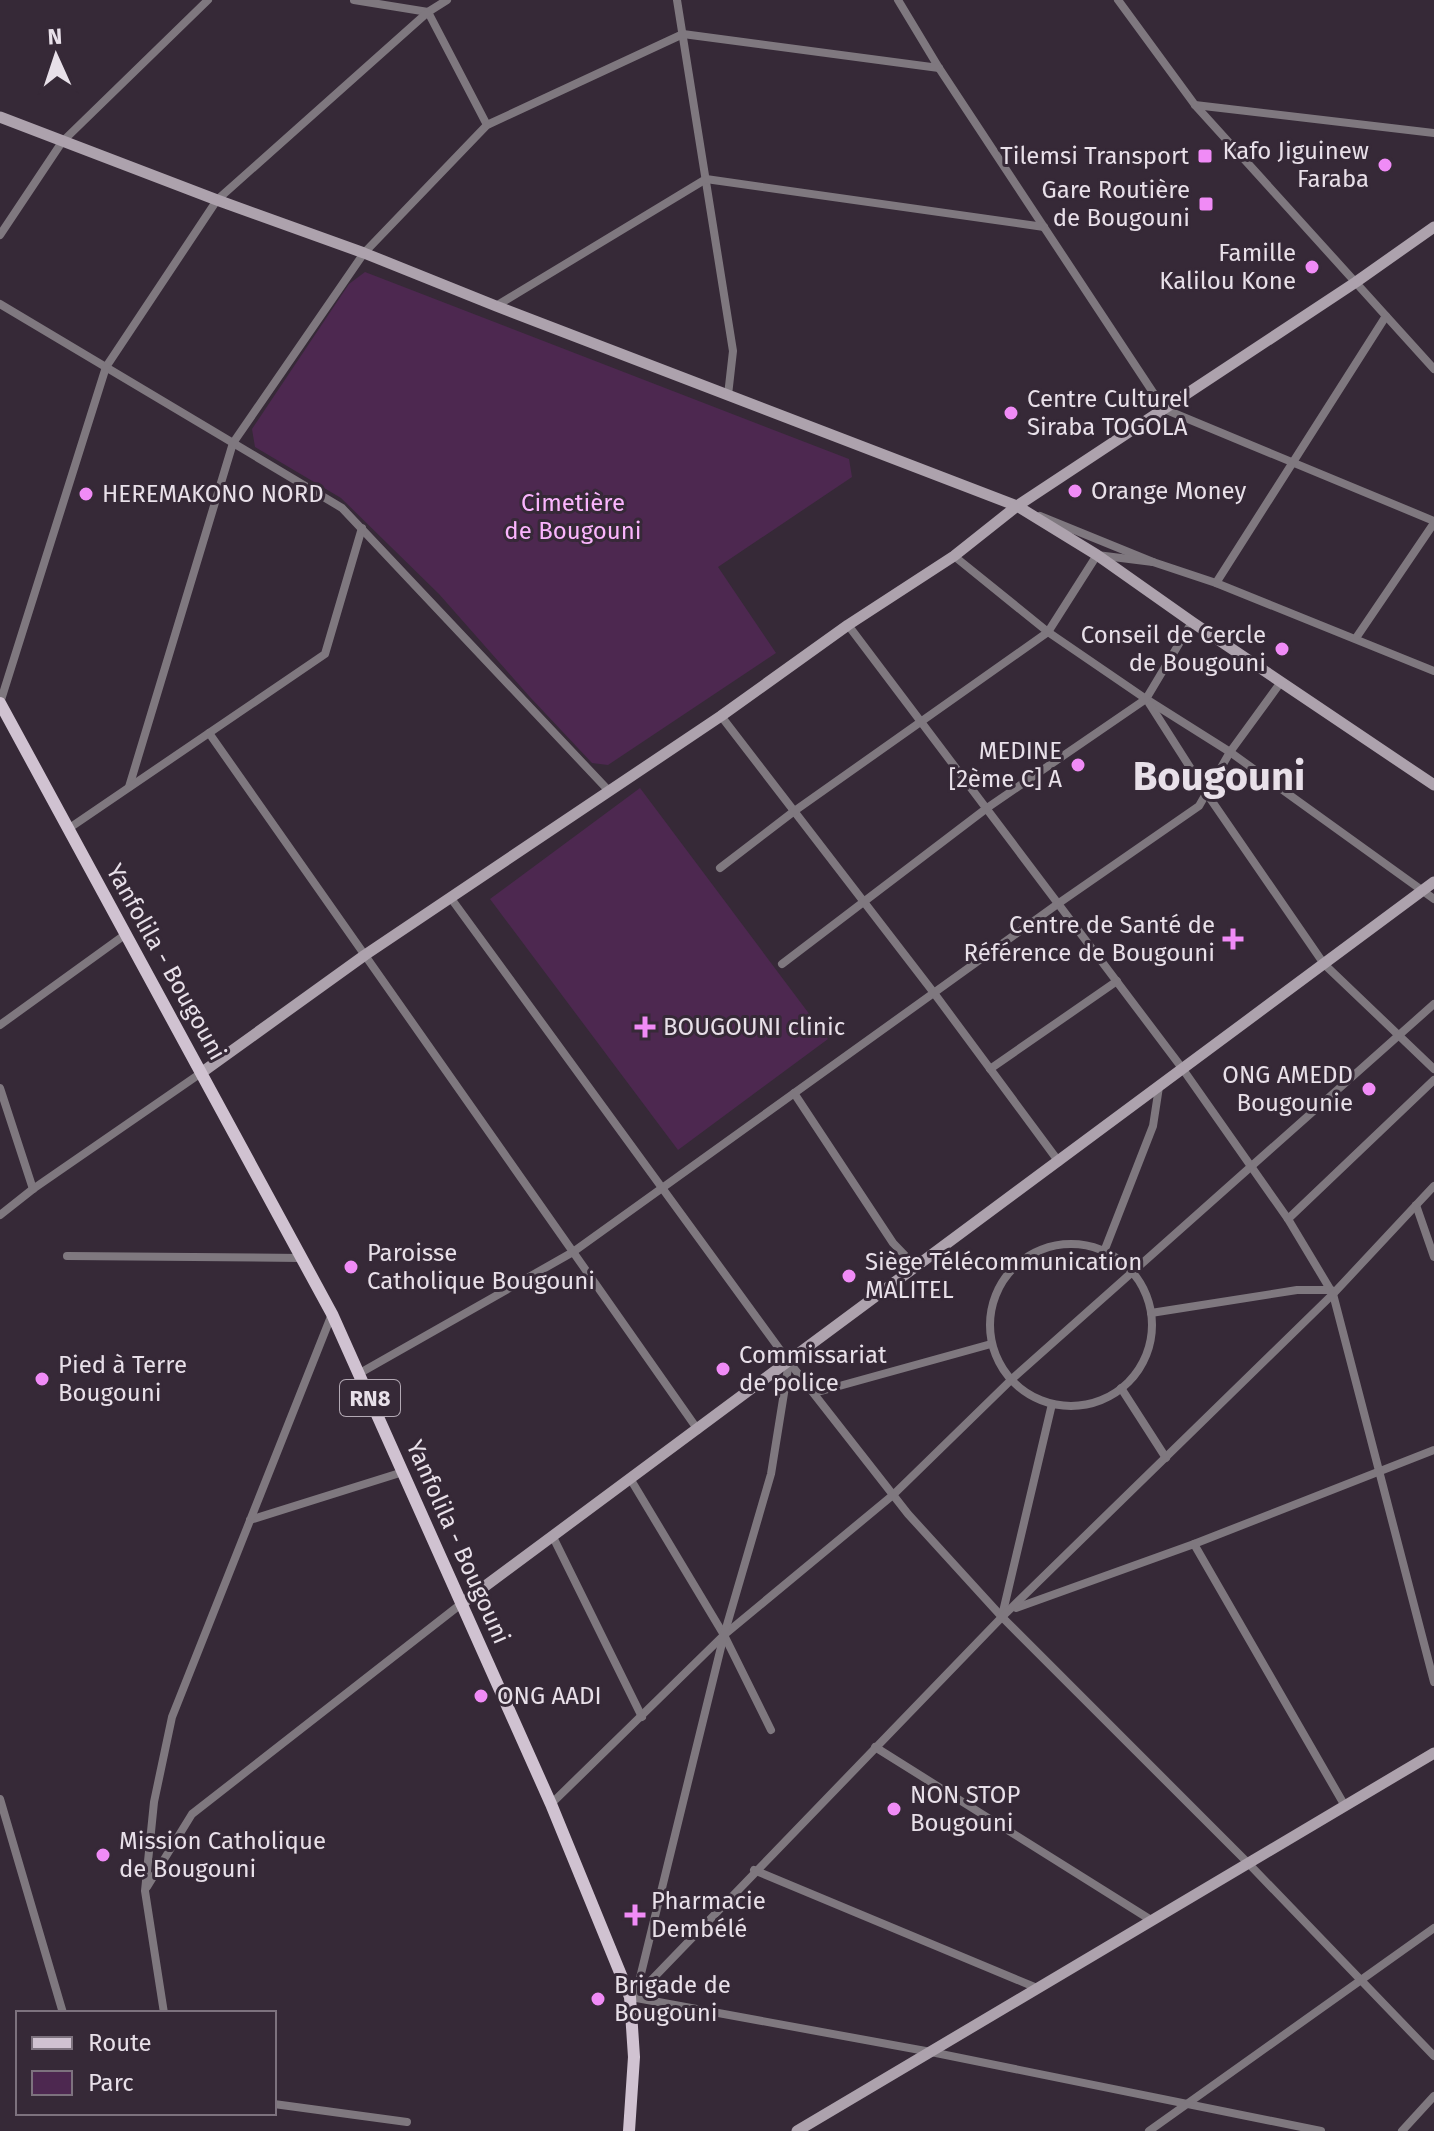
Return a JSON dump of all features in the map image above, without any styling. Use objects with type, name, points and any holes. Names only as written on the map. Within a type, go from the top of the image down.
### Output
[{"type":"main road","name":"Yanfolila - Bougouni","points":[[0,703],[332,1314],[551,1804],[633,1997],[634,2057],[629,2131]]},
{"type":"street","points":[[0,235],[62,142],[208,0]]},
{"type":"street","points":[[354,0],[428,12]]},
{"type":"street","points":[[0,703],[106,367],[217,200],[428,12],[447,0]]},
{"type":"street","points":[[677,0],[733,351],[728,395]]},
{"type":"street","points":[[898,0],[939,68],[1164,409],[1434,522],[1356,638]]},
{"type":"street","points":[[1118,0],[1195,105],[1434,369]]},
{"type":"street","points":[[428,12],[487,125]]},
{"type":"street","points":[[129,787],[233,443],[364,253],[487,125],[683,34],[939,68]]},
{"type":"street","points":[[1195,105],[1434,133]]},
{"type":"street","points":[[0,117],[364,253],[1017,506],[1153,562],[1216,583],[1434,671]]},
{"type":"street","points":[[496,306],[706,179],[1044,227]]},
{"type":"street","points":[[0,1215],[365,955],[954,556],[1017,506],[1434,227]]},
{"type":"street","points":[[0,304],[342,508],[609,791]]},
{"type":"street","points":[[1216,583],[1386,316]]},
{"type":"street","points":[[1017,506],[1097,555],[1434,785]]},
{"type":"street","points":[[68,829],[325,654],[362,528]]},
{"type":"street","points":[[1097,555],[1153,562]]},
{"type":"street","points":[[720,868],[793,812],[1048,632],[1097,555]]},
{"type":"street","points":[[954,556],[1048,632],[1230,752],[1434,899]]},
{"type":"street","points":[[782,964],[987,808],[1146,699],[1192,622]]},
{"type":"street","points":[[848,625],[1182,1068],[1288,1219],[1332,1292],[1434,1682]]},
{"type":"street","points":[[360,1373],[573,1252],[1199,806],[1230,752],[1281,682]]},
{"type":"street","points":[[1146,699],[1324,964],[1434,1069]]},
{"type":"street","points":[[721,716],[934,993],[1059,1162]]},
{"type":"street","points":[[209,733],[698,1430]]},
{"type":"street","points":[[145,1891],[192,1814],[461,1604],[1434,882]]},
{"type":"street","points":[[450,897],[789,1362],[893,1495],[1002,1617],[1248,1863],[1434,2056]]},
{"type":"street","points":[[0,1025],[126,934]]},
{"type":"street","points":[[990,1069],[1117,981]]},
{"type":"street","points":[[551,1804],[724,1635],[893,1495],[1012,1379],[1434,1004]]},
{"type":"street","points":[[1288,1219],[1434,1080]]},
{"type":"street","points":[[1105,1249],[1153,1126],[1159,1087]]},
{"type":"street","points":[[0,1088],[33,1189]]},
{"type":"street","points":[[794,1093],[893,1243],[917,1268]]},
{"type":"street","points":[[633,1997],[1002,1617],[1166,1458],[1434,1186]]},
{"type":"street","points":[[1416,1205],[1434,1257]]},
{"type":"street","points":[[1084,1245],[1105,1249],[1127,1266],[1132,1274],[1146,1294],[1151,1313],[1150,1347],[1135,1375],[1121,1388],[1101,1401],[1073,1406],[1052,1404],[1026,1393],[1001,1368],[991,1344],[990,1318],[996,1293],[1019,1263],[1054,1246],[1084,1245]]},
{"type":"street","points":[[67,1256],[302,1258]]},
{"type":"street","points":[[1151,1313],[1297,1290],[1332,1292]]},
{"type":"street","points":[[164,2011],[145,1891],[154,1802],[172,1717],[332,1314]]},
{"type":"street","points":[[814,1393],[991,1344]]},
{"type":"street","points":[[633,1997],[724,1635],[771,1474],[789,1362]]},
{"type":"street","points":[[1121,1388],[1166,1458]]},
{"type":"street","points":[[1002,1617],[1052,1404]]},
{"type":"street","points":[[1011,1610],[1194,1544],[1434,1450]]},
{"type":"street","points":[[250,1520],[403,1472]]},
{"type":"street","points":[[631,1480],[724,1635],[771,1730]]},
{"type":"street","points":[[553,1537],[642,1717]]},
{"type":"street","points":[[1194,1544],[1345,1806]]},
{"type":"street","points":[[875,1747],[1151,1920]]},
{"type":"street","points":[[797,2131],[1434,1753]]},
{"type":"street","points":[[0,1799],[62,2011]]},
{"type":"street","points":[[754,1870],[1037,1988]]},
{"type":"street","points":[[1149,2131],[1434,1928]]},
{"type":"street","points":[[633,1997],[931,2052],[1287,2128],[1321,2131]]},
{"type":"street","points":[[1402,2131],[1434,2096]]},
{"type":"street","points":[[276,2104],[407,2122]]},
{"type":"green space","name":"Cimetière de Bougouni","points":[[365,272],[849,459],[852,477],[718,567],[776,653],[608,765],[592,763],[439,594],[341,498],[255,447],[252,429],[349,284]]},
{"type":"green space","points":[[640,788],[828,1039],[678,1150],[490,899]]},
{"type":"place","name":"Tilemsi Transport","points":[[1205,156]]},
{"type":"place","name":"Kafo Jiguinew Faraba","points":[[1385,165]]},
{"type":"place","name":"Gare Routière de Bougouni","points":[[1206,204]]},
{"type":"place","name":"Famille Kalilou Kone","points":[[1312,267]]},
{"type":"place","name":"Centre Culturel Siraba TOGOLA","points":[[1011,413]]},
{"type":"place","name":"Orange Money","points":[[1075,491]]},
{"type":"place","name":"HEREMAKONO NORD","points":[[86,494]]},
{"type":"place","name":"Conseil de Cercle de Bougouni","points":[[1282,649]]},
{"type":"place","name":"MEDINE [2ème C] A","points":[[1078,765]]},
{"type":"place","name":"Centre de Santé de Référence de Bougouni","points":[[1233,939]]},
{"type":"place","name":"BOUGOUNI clinic","points":[[645,1027]]},
{"type":"place","name":"ONG AMEDD Bougounie","points":[[1369,1089]]},
{"type":"place","name":"Paroisse Catholique Bougouni","points":[[351,1267]]},
{"type":"place","name":"Siège Télécommunication MALITEL","points":[[849,1276]]},
{"type":"place","name":"Commissariat de police","points":[[723,1369]]},
{"type":"place","name":"Pied à Terre Bougouni","points":[[42,1379]]},
{"type":"place","name":"ONG AADI","points":[[481,1696]]},
{"type":"place","name":"NON STOP Bougouni","points":[[894,1809]]},
{"type":"place","name":"Mission Catholique de Bougouni","points":[[103,1855]]},
{"type":"place","name":"Pharmacie Dembélé","points":[[635,1915]]},
{"type":"place","name":"Brigade de Bougouni","points":[[598,1999]]},
{"type":"district","name":"Bougouni","points":[[1219,777]]}]
